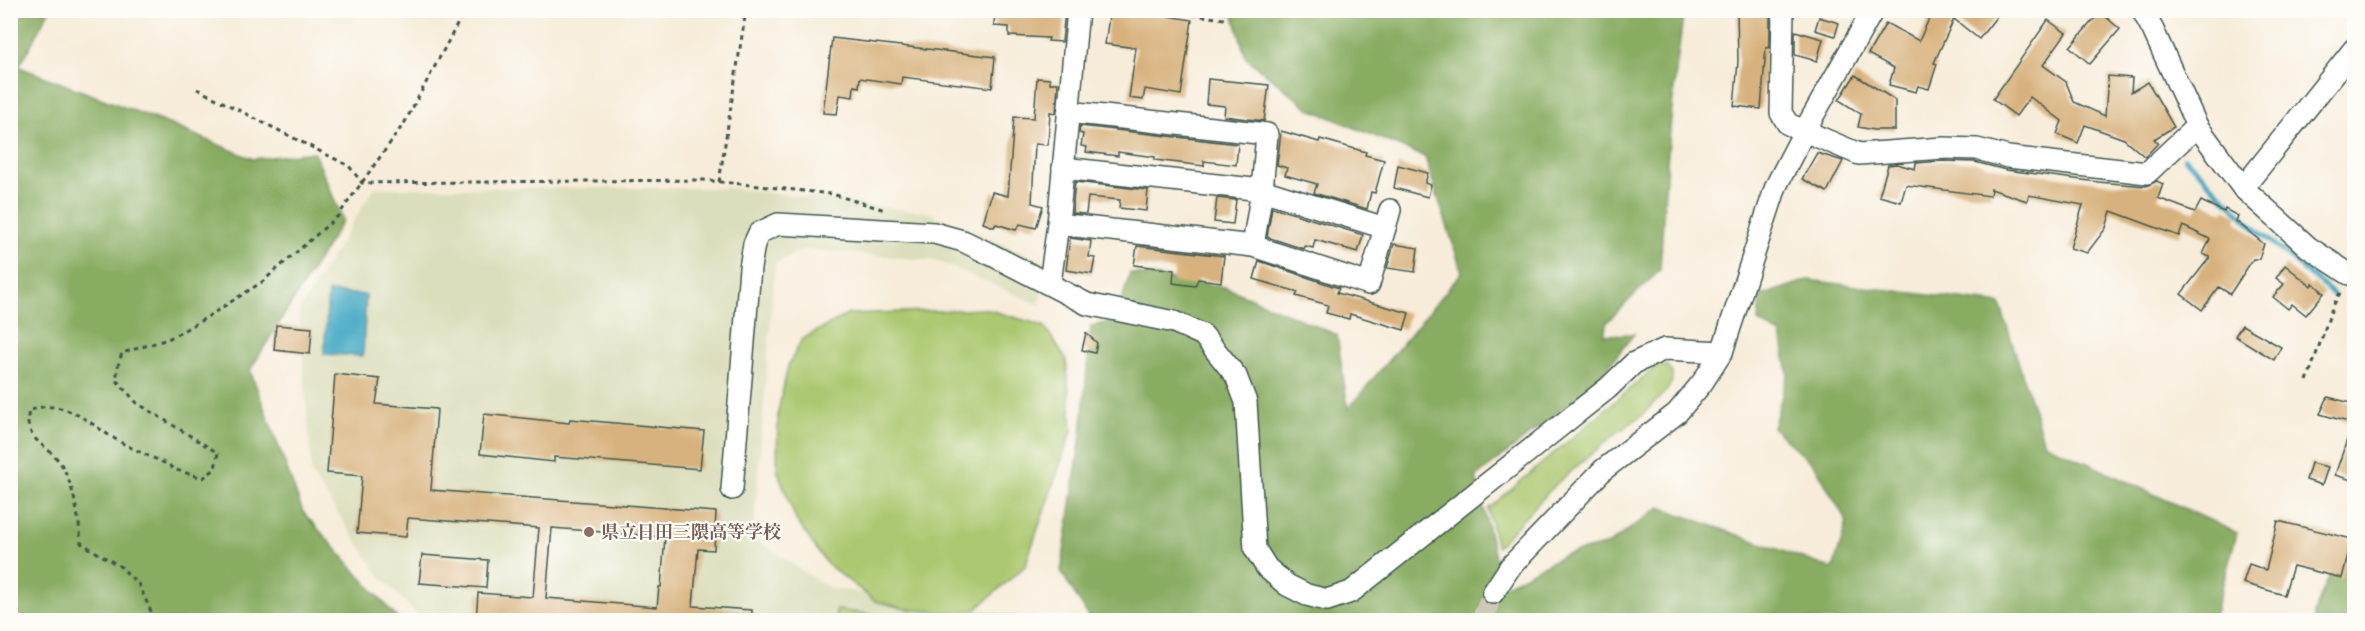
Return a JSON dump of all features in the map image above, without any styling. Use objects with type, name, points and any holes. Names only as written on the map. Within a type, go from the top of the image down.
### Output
[{"type":"street","points":[[1050,283],[1058,224],[1078,10]]},
{"type":"street","points":[[1783,10],[1781,113],[1788,124],[1859,154],[1943,148],[1977,149],[2008,157],[2147,173],[2197,126]]},
{"type":"street","points":[[1493,592],[1510,567],[1603,470],[1677,413],[1702,383],[1722,352],[1776,186],[1873,10]]},
{"type":"street","points":[[2142,10],[2197,126],[2243,188],[2308,247],[2352,274]]},
{"type":"street","points":[[2243,188],[2355,49]]},
{"type":"street","points":[[1068,112],[1267,134],[1262,190],[1253,246]]},
{"type":"street","points":[[1058,224],[1253,246],[1369,284],[1387,219],[1262,190],[1063,168]]},
{"type":"street","points":[[732,489],[750,268],[754,244],[759,233],[778,224],[934,233],[963,241],[1050,283],[1087,304],[1174,322],[1203,335],[1236,376],[1246,402],[1255,549],[1267,568],[1287,585],[1307,596],[1327,600],[1351,592],[1608,388],[1634,363],[1665,350],[1722,352]]},
{"type":"path","points":[[155,621],[139,585],[121,567],[81,543],[71,489],[62,465],[32,436],[26,422],[29,411],[40,406],[55,406],[84,417],[120,442],[173,469],[203,478],[215,469],[218,453],[136,403],[117,381],[117,369],[122,353],[168,339],[262,282],[338,216],[405,122],[465,10]]},
{"type":"path","points":[[719,182],[746,10]]},
{"type":"path","points":[[1158,10],[1224,19],[1225,10]]},
{"type":"path","points":[[197,89],[349,166],[362,183]]},
{"type":"path","points":[[362,183],[719,182],[832,194],[890,212]]},
{"type":"path","points":[[2307,381],[2332,308],[2352,274]]},
{"type":"shaded area","points":[[374,188],[731,188],[930,213],[1044,261],[1040,305],[937,261],[805,249],[775,264],[753,538],[829,588],[1050,620],[422,620],[380,576],[312,475],[299,311]]},
{"type":"green space","points":[[1232,10],[1684,11],[1669,140],[1660,270],[1607,322],[1604,335],[1634,334],[1594,384],[1476,477],[1502,587],[1564,555],[1609,544],[1660,507],[1833,569],[1847,522],[1815,466],[1773,428],[1788,374],[1781,334],[1758,322],[1760,296],[1808,280],[2000,304],[2044,443],[2237,533],[2213,620],[1086,620],[1088,615],[1061,572],[1081,436],[1091,326],[1116,321],[1130,273],[1225,287],[1337,335],[1348,409],[1462,272],[1425,157],[1310,109],[1246,58]]},
{"type":"green space","points":[[10,11],[49,11],[19,67],[253,159],[314,152],[343,220],[250,370],[303,512],[399,620],[11,620]]},
{"type":"green space","points":[[986,309],[1044,326],[1066,359],[1072,430],[1025,566],[975,610],[938,612],[906,609],[875,601],[827,564],[796,520],[777,469],[778,412],[788,366],[802,339],[849,314]]},
{"type":"green space","points":[[1659,364],[1666,365],[1672,372],[1672,381],[1667,390],[1641,416],[1614,435],[1556,484],[1497,547],[1488,509]]},
{"type":"green space","points":[[2354,542],[2354,620],[2314,620],[2314,613],[2342,545]]},
{"type":"green space","points":[[836,610],[914,620],[835,620]]},
{"type":"water","points":[[328,292],[366,295],[363,356],[324,354]]},
{"type":"building","points":[[995,10],[1065,10],[1062,42],[1048,41],[1049,38],[1009,36],[1009,27],[994,26]]},
{"type":"building","points":[[1110,10],[1132,10],[1192,20],[1181,95],[1145,89],[1143,100],[1129,98],[1136,48],[1105,44]]},
{"type":"building","points":[[1737,10],[1770,10],[1770,48],[1766,47],[1761,109],[1734,106],[1738,62]]},
{"type":"building","points":[[1933,10],[1990,10],[1997,16],[1979,39],[1954,19],[1934,63],[1937,64],[1929,89],[1918,86],[1916,92],[1889,85],[1894,68],[1868,54],[1886,23],[1919,41]]},
{"type":"building","points":[[2100,12],[2120,29],[2090,64],[2070,47]]},
{"type":"building","points":[[1819,17],[1839,23],[1835,36],[1815,30]]},
{"type":"building","points":[[2048,20],[2066,33],[2043,65],[2066,82],[2074,102],[2105,116],[2108,76],[2132,78],[2131,92],[2148,82],[2174,127],[2154,139],[2158,143],[2145,157],[2124,139],[2085,125],[2078,143],[2057,134],[2062,121],[2030,97],[2016,116],[1993,99]]},
{"type":"building","points":[[1795,31],[1823,39],[1817,61],[1795,55]]},
{"type":"building","points":[[832,38],[995,57],[992,88],[902,77],[901,84],[860,78],[859,87],[854,86],[853,97],[840,95],[837,114],[823,113]]},
{"type":"building","points":[[1855,75],[1895,100],[1895,130],[1858,127],[1861,114],[1839,100]]},
{"type":"building","points":[[1037,78],[1050,79],[1050,83],[1058,83],[1056,113],[1050,112],[1048,145],[1035,144],[1032,203],[1043,206],[1036,228],[1020,224],[1016,230],[996,224],[994,227],[983,223],[992,192],[1008,196],[1014,117],[1034,118]]},
{"type":"building","points":[[1208,79],[1269,85],[1264,121],[1224,116],[1225,106],[1206,104]]},
{"type":"building","points":[[1080,126],[1238,144],[1236,165],[1204,161],[1204,166],[1155,160],[1155,157],[1118,152],[1118,156],[1086,152],[1087,147],[1081,146],[1083,134],[1079,133]]},
{"type":"building","points":[[1281,131],[1319,142],[1320,139],[1366,152],[1365,155],[1384,160],[1375,193],[1371,192],[1367,209],[1314,193],[1317,184],[1285,175],[1287,168],[1277,165]]},
{"type":"building","points":[[1817,153],[1843,161],[1827,192],[1802,179]]},
{"type":"building","points":[[1975,162],[2006,170],[2098,182],[2146,186],[2157,181],[2163,184],[2158,198],[2195,212],[2201,201],[2224,212],[2225,209],[2238,216],[2236,221],[2264,244],[2259,259],[2253,259],[2230,294],[2219,287],[2202,310],[2181,294],[2210,257],[2203,254],[2210,239],[2183,226],[2179,236],[2111,211],[2106,228],[2087,253],[2070,248],[2083,205],[2029,195],[2027,201],[1991,189],[1990,196],[1906,185],[1901,202],[1879,196],[1888,165],[1897,164],[1915,169],[1916,163]]},
{"type":"building","points":[[1398,165],[1428,173],[1425,183],[1431,185],[1428,197],[1394,188]]},
{"type":"building","points":[[1075,182],[1148,190],[1146,211],[1119,208],[1120,200],[1088,197],[1086,214],[1072,213]]},
{"type":"building","points":[[1217,198],[1236,200],[1233,224],[1214,222]]},
{"type":"building","points":[[1272,207],[1363,235],[1358,252],[1315,240],[1313,248],[1305,246],[1304,249],[1267,237]]},
{"type":"building","points":[[1070,238],[1091,241],[1089,257],[1095,258],[1092,274],[1066,270]]},
{"type":"building","points":[[1394,244],[1418,248],[1415,272],[1387,268]]},
{"type":"building","points":[[1137,246],[1224,256],[1221,282],[1198,279],[1195,286],[1173,283],[1174,270],[1134,265]]},
{"type":"building","points":[[1259,261],[1339,288],[1337,293],[1409,313],[1404,330],[1350,314],[1349,319],[1326,313],[1328,305],[1296,296],[1298,292],[1254,279]]},
{"type":"building","points":[[2285,265],[2311,286],[2313,283],[2324,293],[2306,315],[2292,304],[2288,309],[2273,297],[2284,284],[2276,278]]},
{"type":"building","points":[[276,325],[312,328],[310,354],[274,350]]},
{"type":"building","points":[[2242,325],[2281,347],[2274,360],[2235,336]]},
{"type":"building","points":[[1086,333],[1097,343],[1095,353],[1082,350]]},
{"type":"building","points":[[335,374],[380,379],[376,404],[437,409],[431,490],[716,512],[714,550],[698,549],[693,606],[752,610],[752,621],[476,621],[478,593],[533,597],[539,528],[408,518],[406,537],[357,533],[362,476],[327,473]],"holes":[[[552,528],[665,537],[657,607],[546,598]]]},
{"type":"building","points":[[2328,397],[2355,404],[2355,424],[2320,414]]},
{"type":"building","points":[[484,414],[569,423],[570,419],[704,431],[700,469],[554,457],[554,462],[480,454]]},
{"type":"building","points":[[2352,425],[2355,426],[2355,481],[2335,475]]},
{"type":"building","points":[[2311,463],[2328,467],[2322,485],[2306,480]]},
{"type":"building","points":[[2278,521],[2352,539],[2342,578],[2293,566],[2284,595],[2243,583],[2249,564],[2266,570]]},
{"type":"building","points":[[422,555],[488,560],[486,588],[419,583]]},
{"type":"waterway","points":[[2185,158],[2251,225],[2333,294]]},
{"type":"tunnel","points":[[1482,620],[1493,593]]},
{"type":"place","name":"県立日田三隈高等学校","points":[[589,532]]}]
